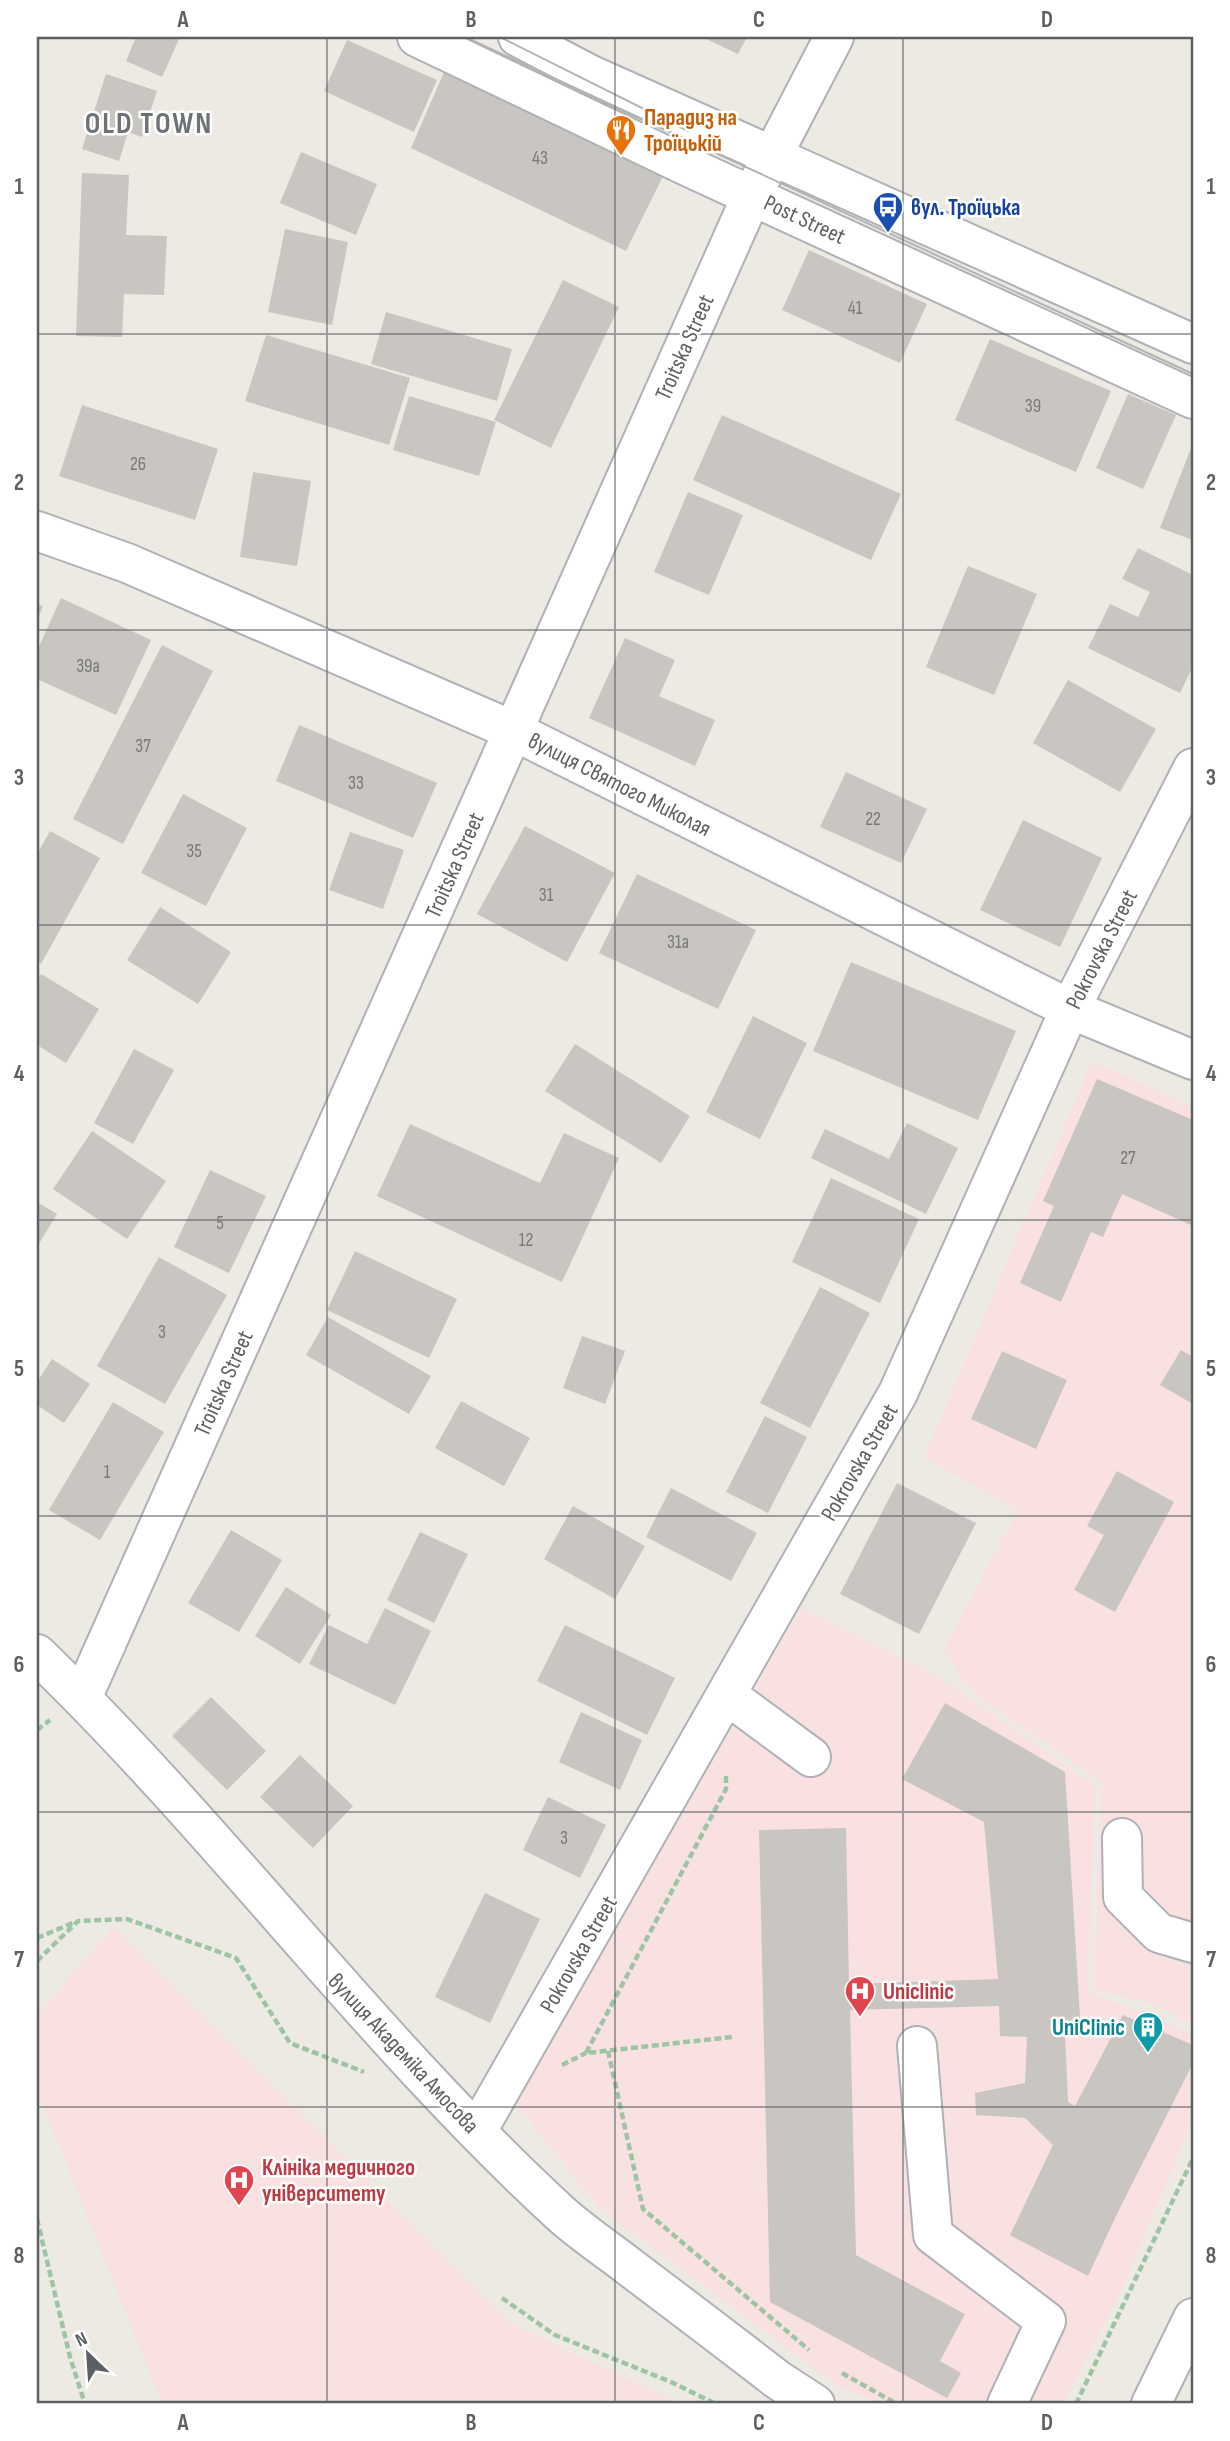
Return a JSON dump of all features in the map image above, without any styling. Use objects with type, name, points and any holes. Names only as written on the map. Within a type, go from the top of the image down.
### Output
[{"type":"street","name":"Post Street","points":[[417,37],[689,167],[1193,399]]},
{"type":"street","name":"Post Street","points":[[518,37],[591,75],[1193,344]]},
{"type":"street","name":"Troitska Street","points":[[82,1698],[752,195],[834,37]]},
{"type":"street","name":"вулиця Святого Миколая","points":[[37,531],[127,563],[514,731],[1070,1009],[1193,1060]]},
{"type":"street","name":"Pokrovska Street","points":[[477,2131],[898,1393],[1070,1009],[1193,768]]},
{"type":"street","name":"вулиця Академіка Амосова","points":[[37,1654],[82,1698],[338,1983],[477,2131],[562,2215],[778,2380],[815,2404]]},
{"type":"street","points":[[727,1695],[811,1757]]},
{"type":"street","points":[[1122,1838],[1123,1897],[1159,1933],[1193,1943]]},
{"type":"street","points":[[917,2046],[933,2235],[1046,2321],[1007,2404]]},
{"type":"street","points":[[1151,2404],[1193,2318]]},
{"type":"path","points":[[726,1762],[726,1789],[586,2053],[732,2037]]},
{"type":"path","points":[[37,1938],[78,1921],[127,1919],[236,1958],[290,2043],[374,2076]]},
{"type":"path","points":[[37,1961],[78,1921]]},
{"type":"path","points":[[608,2051],[643,2210],[817,2357]]},
{"type":"path","points":[[1076,2404],[1193,2158]]},
{"type":"path","points":[[37,2220],[70,2357],[85,2404]]},
{"type":"path","points":[[502,2298],[555,2335],[670,2382],[716,2404]]},
{"type":"path","points":[[839,2372],[897,2404]]},
{"type":"shaded area","points":[[1092,1061],[1193,1107],[1193,2024],[1146,2002],[1094,1990],[1102,1782],[986,1703],[962,1680],[944,1649],[1018,1510],[924,1458]]},
{"type":"shaded area","name":"Uniclinic","points":[[801,1608],[939,1677],[1095,1786],[1088,1992],[1193,2034],[1193,2120],[1121,2291],[1063,2404],[884,2404],[841,2388],[599,2208],[516,2104]]},
{"type":"shaded area","name":"Клініка медичного університету","points":[[113,1926],[510,2323],[681,2404],[162,2404],[37,2091],[37,2016]]},
{"type":"building","points":[[136,37],[180,37],[162,77],[126,61]]},
{"type":"building","points":[[702,37],[747,37],[738,54]]},
{"type":"building","points":[[347,40],[437,80],[414,132],[324,91]]},
{"type":"building","points":[[448,63],[668,166],[626,251],[411,148]]},
{"type":"building","points":[[106,74],[157,91],[142,137],[128,132],[119,161],[82,149]]},
{"type":"building","points":[[301,152],[377,184],[356,235],[280,203]]},
{"type":"building","points":[[82,173],[129,175],[126,235],[167,236],[164,295],[124,294],[122,337],[76,336]]},
{"type":"building","points":[[285,229],[348,242],[332,325],[268,312]]},
{"type":"building","points":[[809,250],[927,304],[900,363],[782,310]]},
{"type":"building","points":[[563,280],[619,307],[551,448],[494,420]]},
{"type":"building","points":[[386,312],[512,349],[497,401],[371,364]]},
{"type":"building","points":[[266,335],[410,378],[389,445],[245,401]]},
{"type":"building","points":[[990,339],[1111,391],[1076,472],[955,420]]},
{"type":"building","points":[[1128,394],[1176,415],[1143,489],[1096,468]]},
{"type":"building","points":[[409,396],[496,422],[479,476],[393,450]]},
{"type":"building","points":[[82,405],[218,449],[195,520],[59,476]]},
{"type":"building","points":[[722,415],[901,494],[871,560],[693,480]]},
{"type":"building","points":[[1193,443],[1193,540],[1160,528]]},
{"type":"building","points":[[253,472],[311,481],[297,566],[240,557]]},
{"type":"building","points":[[688,492],[743,515],[709,595],[654,572]]},
{"type":"building","points":[[1138,548],[1193,575],[1193,666],[1180,693],[1088,648],[1110,604],[1138,617],[1150,592],[1122,579]]},
{"type":"building","points":[[968,566],[1037,594],[994,695],[926,667]]},
{"type":"building","points":[[61,598],[151,640],[116,715],[37,679],[37,651]]},
{"type":"building","points":[[37,604],[43,606],[37,621]]},
{"type":"building","points":[[625,638],[675,660],[659,696],[715,720],[695,766],[589,718]]},
{"type":"building","points":[[162,645],[213,671],[123,844],[73,819]]},
{"type":"building","points":[[1068,680],[1156,729],[1120,792],[1033,743]]},
{"type":"building","points":[[299,725],[437,783],[413,838],[276,781]]},
{"type":"building","points":[[846,772],[927,809],[901,863],[820,827]]},
{"type":"building","points":[[183,794],[247,828],[206,906],[141,873]]},
{"type":"building","points":[[1023,820],[1102,858],[1060,947],[980,910]]},
{"type":"building","points":[[525,826],[615,873],[567,962],[477,914]]},
{"type":"building","points":[[50,831],[100,858],[41,964],[37,961],[37,854]]},
{"type":"building","points":[[350,832],[404,850],[383,909],[329,890]]},
{"type":"building","points":[[637,874],[756,930],[718,1009],[599,953]]},
{"type":"building","points":[[160,907],[231,952],[198,1004],[127,960]]},
{"type":"building","points":[[851,962],[1016,1031],[978,1120],[813,1051]]},
{"type":"building","points":[[41,974],[99,1009],[66,1063],[37,1045],[37,981]]},
{"type":"building","points":[[753,1016],[807,1043],[760,1139],[706,1112]]},
{"type":"building","points":[[575,1044],[690,1116],[661,1163],[545,1091]]},
{"type":"building","points":[[134,1049],[174,1070],[133,1144],[94,1123]]},
{"type":"building","points":[[1097,1079],[1193,1120],[1193,1226],[1122,1194],[1103,1237],[1091,1232],[1061,1302],[1020,1283],[1054,1206],[1043,1201]]},
{"type":"building","points":[[907,1123],[958,1148],[926,1214],[811,1158],[825,1129],[889,1159]]},
{"type":"building","points":[[410,1124],[540,1183],[564,1133],[619,1158],[562,1282],[377,1196]]},
{"type":"building","points":[[92,1131],[166,1181],[127,1239],[53,1189]]},
{"type":"building","points":[[210,1170],[266,1196],[229,1273],[174,1247]]},
{"type":"building","points":[[831,1178],[919,1219],[880,1303],[792,1262]]},
{"type":"building","points":[[37,1202],[57,1214],[37,1247]]},
{"type":"building","points":[[355,1251],[457,1299],[429,1358],[327,1310]]},
{"type":"building","points":[[159,1257],[227,1295],[165,1404],[97,1366]]},
{"type":"building","points":[[820,1287],[870,1313],[810,1428],[760,1403]]},
{"type":"building","points":[[328,1317],[431,1376],[409,1414],[306,1355]]},
{"type":"building","points":[[582,1336],[625,1351],[605,1404],[563,1388]]},
{"type":"building","points":[[1181,1350],[1193,1357],[1193,1404],[1160,1385]]},
{"type":"building","points":[[1002,1351],[1067,1380],[1036,1449],[971,1419]]},
{"type":"building","points":[[52,1359],[90,1384],[64,1423],[37,1405],[37,1382]]},
{"type":"building","points":[[461,1401],[530,1438],[504,1486],[435,1448]]},
{"type":"building","points":[[113,1402],[164,1432],[100,1540],[49,1510]]},
{"type":"building","points":[[765,1416],[807,1437],[768,1513],[726,1492]]},
{"type":"building","points":[[1117,1471],[1174,1502],[1115,1612],[1074,1590],[1104,1535],[1087,1526]]},
{"type":"building","points":[[897,1483],[976,1523],[919,1634],[840,1594]]},
{"type":"building","points":[[671,1488],[757,1533],[731,1581],[646,1537]]},
{"type":"building","points":[[573,1506],[645,1546],[615,1599],[544,1559]]},
{"type":"building","points":[[231,1530],[282,1560],[239,1632],[188,1603]]},
{"type":"building","points":[[420,1532],[468,1554],[434,1623],[387,1600]]},
{"type":"building","points":[[286,1587],[331,1615],[300,1664],[255,1636]]},
{"type":"building","points":[[385,1608],[431,1631],[395,1705],[309,1664],[329,1625],[367,1644]]},
{"type":"building","points":[[565,1625],[675,1678],[647,1735],[537,1681]]},
{"type":"building","points":[[211,1697],[266,1751],[227,1790],[172,1736]]},
{"type":"building","name":"UniСlinic","points":[[945,1703],[1065,1772],[1081,2033],[1065,2033],[1068,2102],[1075,2106],[1123,2015],[1193,2045],[1193,2063],[1088,2276],[1010,2235],[1053,2145],[1025,2118],[976,2115],[975,2093],[1025,2083],[1027,2037],[1000,2036],[999,2006],[850,2010],[856,2255],[965,2314],[940,2361],[961,2373],[947,2398],[770,2302],[759,1830],[846,1828],[849,1984],[998,1979],[984,1822],[902,1779]]},
{"type":"building","points":[[581,1712],[642,1740],[620,1790],[559,1762]]},
{"type":"building","points":[[300,1755],[353,1806],[313,1848],[260,1797]]},
{"type":"building","points":[[548,1797],[606,1825],[580,1878],[523,1850]]},
{"type":"building","points":[[485,1893],[540,1919],[490,2023],[435,1997]]},
{"type":"tram line","points":[[465,37],[1193,374]]},
{"type":"tram line","points":[[500,37],[688,131]]},
{"type":"place","name":"Парадиз на Троїцькій","points":[[621,157]]},
{"type":"place","name":"вул. Троїцька","points":[[888,234]]},
{"type":"place","name":"Uniclinic","points":[[860,2018]]},
{"type":"place","name":"UniСlinic","points":[[1148,2054]]},
{"type":"place","name":"Клініка медичного університету","points":[[239,2207]]},
{"type":"district","name":"OLD TOWN","points":[[149,123]]}]
